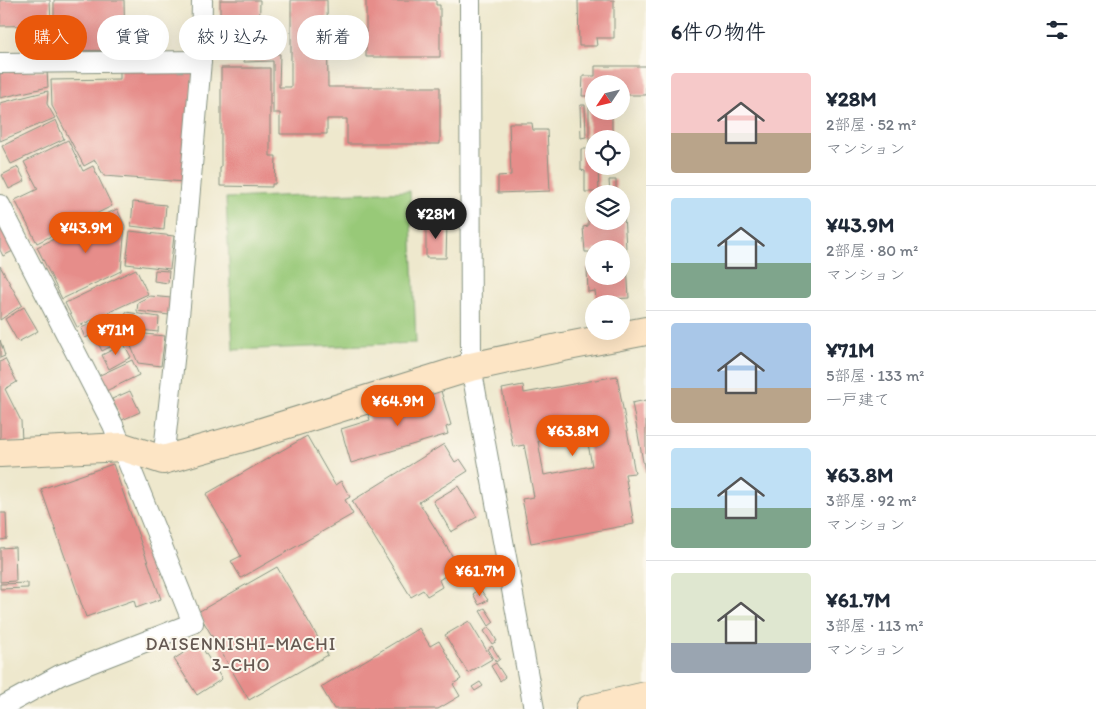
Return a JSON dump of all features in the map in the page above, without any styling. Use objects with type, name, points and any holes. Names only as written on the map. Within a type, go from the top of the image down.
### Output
[{"type":"street","points":[[163,460],[180,306],[201,61],[202,0]]},
{"type":"street","points":[[470,0],[471,367],[534,709]]},
{"type":"street","points":[[0,63],[201,61]]},
{"type":"street","points":[[0,205],[113,425],[193,623],[60,675],[0,708]]},
{"type":"street","points":[[0,453],[123,447],[163,460],[248,436],[471,367],[646,331]]},
{"type":"street","points":[[590,709],[646,696]]},
{"type":"green space","points":[[410,191],[416,343],[233,350],[226,198]]},
{"type":"building","points":[[0,0],[50,0],[51,15],[15,15],[15,26],[0,26]]},
{"type":"building","points":[[54,0],[124,0],[124,15],[97,15],[97,50],[87,51],[87,15],[54,15]]},
{"type":"building","points":[[220,0],[260,0],[260,15],[220,15]]},
{"type":"building","points":[[291,0],[327,0],[327,15],[297,15],[297,60],[328,60],[328,87],[440,87],[440,144],[347,144],[347,119],[327,119],[327,134],[280,134],[280,113],[273,113],[273,61],[244,62],[244,60],[280,60],[279,87],[291,87]]},
{"type":"building","points":[[366,0],[436,0],[436,5],[440,5],[440,57],[369,57],[369,15],[366,15]]},
{"type":"building","points":[[578,0],[614,0],[614,38],[596,38],[597,46],[579,46]]},
{"type":"building","points":[[595,66],[646,66],[646,95],[630,95],[630,75],[595,75]]},
{"type":"building","points":[[188,68],[193,74],[185,182],[104,176],[95,160],[84,166],[52,106],[51,80],[120,79],[120,69]]},
{"type":"building","points":[[221,68],[270,68],[270,156],[276,156],[275,184],[272,184],[272,187],[220,186]]},
{"type":"building","points":[[0,71],[47,71],[48,87],[0,98]]},
{"type":"building","points":[[583,76],[585,76],[585,96],[582,96]]},
{"type":"building","points":[[48,91],[47,104],[55,118],[0,141],[0,103]]},
{"type":"building","points":[[580,105],[585,105],[585,137],[581,138]]},
{"type":"building","points":[[56,120],[64,139],[11,164],[2,146]]},
{"type":"building","points":[[589,120],[612,120],[612,130],[589,130]]},
{"type":"building","points":[[509,123],[532,123],[533,130],[547,130],[550,191],[498,193],[498,176],[511,175]]},
{"type":"building","points":[[68,140],[83,171],[93,166],[112,206],[37,243],[15,200],[38,189],[24,162]]},
{"type":"building","points":[[581,149],[585,149],[585,171],[581,170]]},
{"type":"building","points":[[18,167],[25,181],[9,189],[2,175]]},
{"type":"building","points":[[585,175],[598,175],[599,185],[585,185]]},
{"type":"building","points":[[609,180],[616,180],[616,185],[609,185]]},
{"type":"building","points":[[133,202],[166,205],[164,230],[131,226]]},
{"type":"building","points":[[117,209],[125,226],[121,271],[62,299],[37,247]]},
{"type":"building","points":[[426,221],[447,222],[446,258],[426,258]]},
{"type":"building","points":[[0,223],[17,249],[3,256],[0,250]]},
{"type":"building","points":[[583,227],[585,227],[585,230],[625,230],[626,240],[585,240],[585,252]]},
{"type":"building","points":[[130,231],[174,236],[170,269],[126,264]]},
{"type":"building","points":[[0,266],[22,305],[0,320]]},
{"type":"building","points":[[136,269],[148,294],[77,327],[65,303]]},
{"type":"building","points":[[155,270],[169,271],[168,283],[154,281]]},
{"type":"building","points":[[588,285],[628,285],[629,295],[595,295],[595,291],[588,292]]},
{"type":"building","points":[[150,296],[171,298],[169,315],[137,311],[138,302]]},
{"type":"building","points":[[24,307],[38,331],[18,342],[5,319]]},
{"type":"building","points":[[126,312],[159,317],[158,332],[124,328]]},
{"type":"building","points":[[115,314],[119,324],[85,338],[81,328]]},
{"type":"building","points":[[119,328],[124,340],[102,351],[96,339]]},
{"type":"building","points":[[125,332],[165,336],[161,366],[138,363]]},
{"type":"building","points":[[0,340],[5,356],[0,358]]},
{"type":"building","points":[[124,344],[131,357],[109,369],[102,355]]},
{"type":"building","points":[[5,359],[17,382],[5,389],[21,421],[22,441],[0,444],[0,362]]},
{"type":"building","points":[[132,360],[139,375],[106,391],[98,376]]},
{"type":"building","points":[[617,376],[635,473],[625,474],[634,524],[531,543],[522,499],[534,497],[524,445],[513,447],[502,389],[523,385],[524,393]],"holes":[[[586,432],[592,466],[544,475],[538,441]]]},
{"type":"building","points":[[130,391],[140,412],[122,420],[112,399]]},
{"type":"building","points":[[441,391],[451,425],[446,427],[448,434],[351,463],[341,429],[370,420],[368,413]]},
{"type":"building","points":[[646,400],[646,472],[645,472],[632,403]]},
{"type":"building","points":[[307,436],[335,485],[341,481],[350,497],[345,500],[353,514],[241,578],[231,561],[241,556],[206,494]]},
{"type":"building","points":[[444,444],[455,462],[460,459],[468,471],[419,502],[459,567],[439,580],[442,587],[427,596],[423,590],[411,597],[352,501]]},
{"type":"building","points":[[113,464],[161,599],[136,608],[134,600],[86,617],[41,489]]},
{"type":"building","points":[[458,486],[477,517],[451,532],[433,501]]},
{"type":"building","points":[[0,513],[6,513],[7,539],[0,540]]},
{"type":"building","points":[[15,547],[16,581],[0,582],[0,548]]},
{"type":"building","points":[[277,567],[328,655],[249,700],[198,612]]},
{"type":"building","points":[[28,583],[28,588],[0,589],[0,584]]},
{"type":"building","points":[[480,589],[488,600],[479,605],[473,594]]},
{"type":"building","points":[[485,608],[494,622],[489,626],[480,611]]},
{"type":"building","points":[[469,621],[492,659],[468,673],[445,635]]},
{"type":"building","points":[[489,627],[497,641],[492,644],[484,631]]},
{"type":"building","points":[[419,628],[430,646],[439,641],[461,679],[453,684],[460,696],[438,709],[334,709],[321,687]]},
{"type":"building","points":[[199,643],[222,679],[197,695],[174,659]]},
{"type":"building","points":[[492,646],[500,659],[496,662],[488,649]]},
{"type":"building","points":[[496,663],[505,677],[500,681],[491,666]]},
{"type":"building","points":[[480,682],[483,686],[475,691],[472,687]]},
{"type":"district","name":"DAISENNISHI-MACHI 3-CHO","points":[[241,654]]}]
